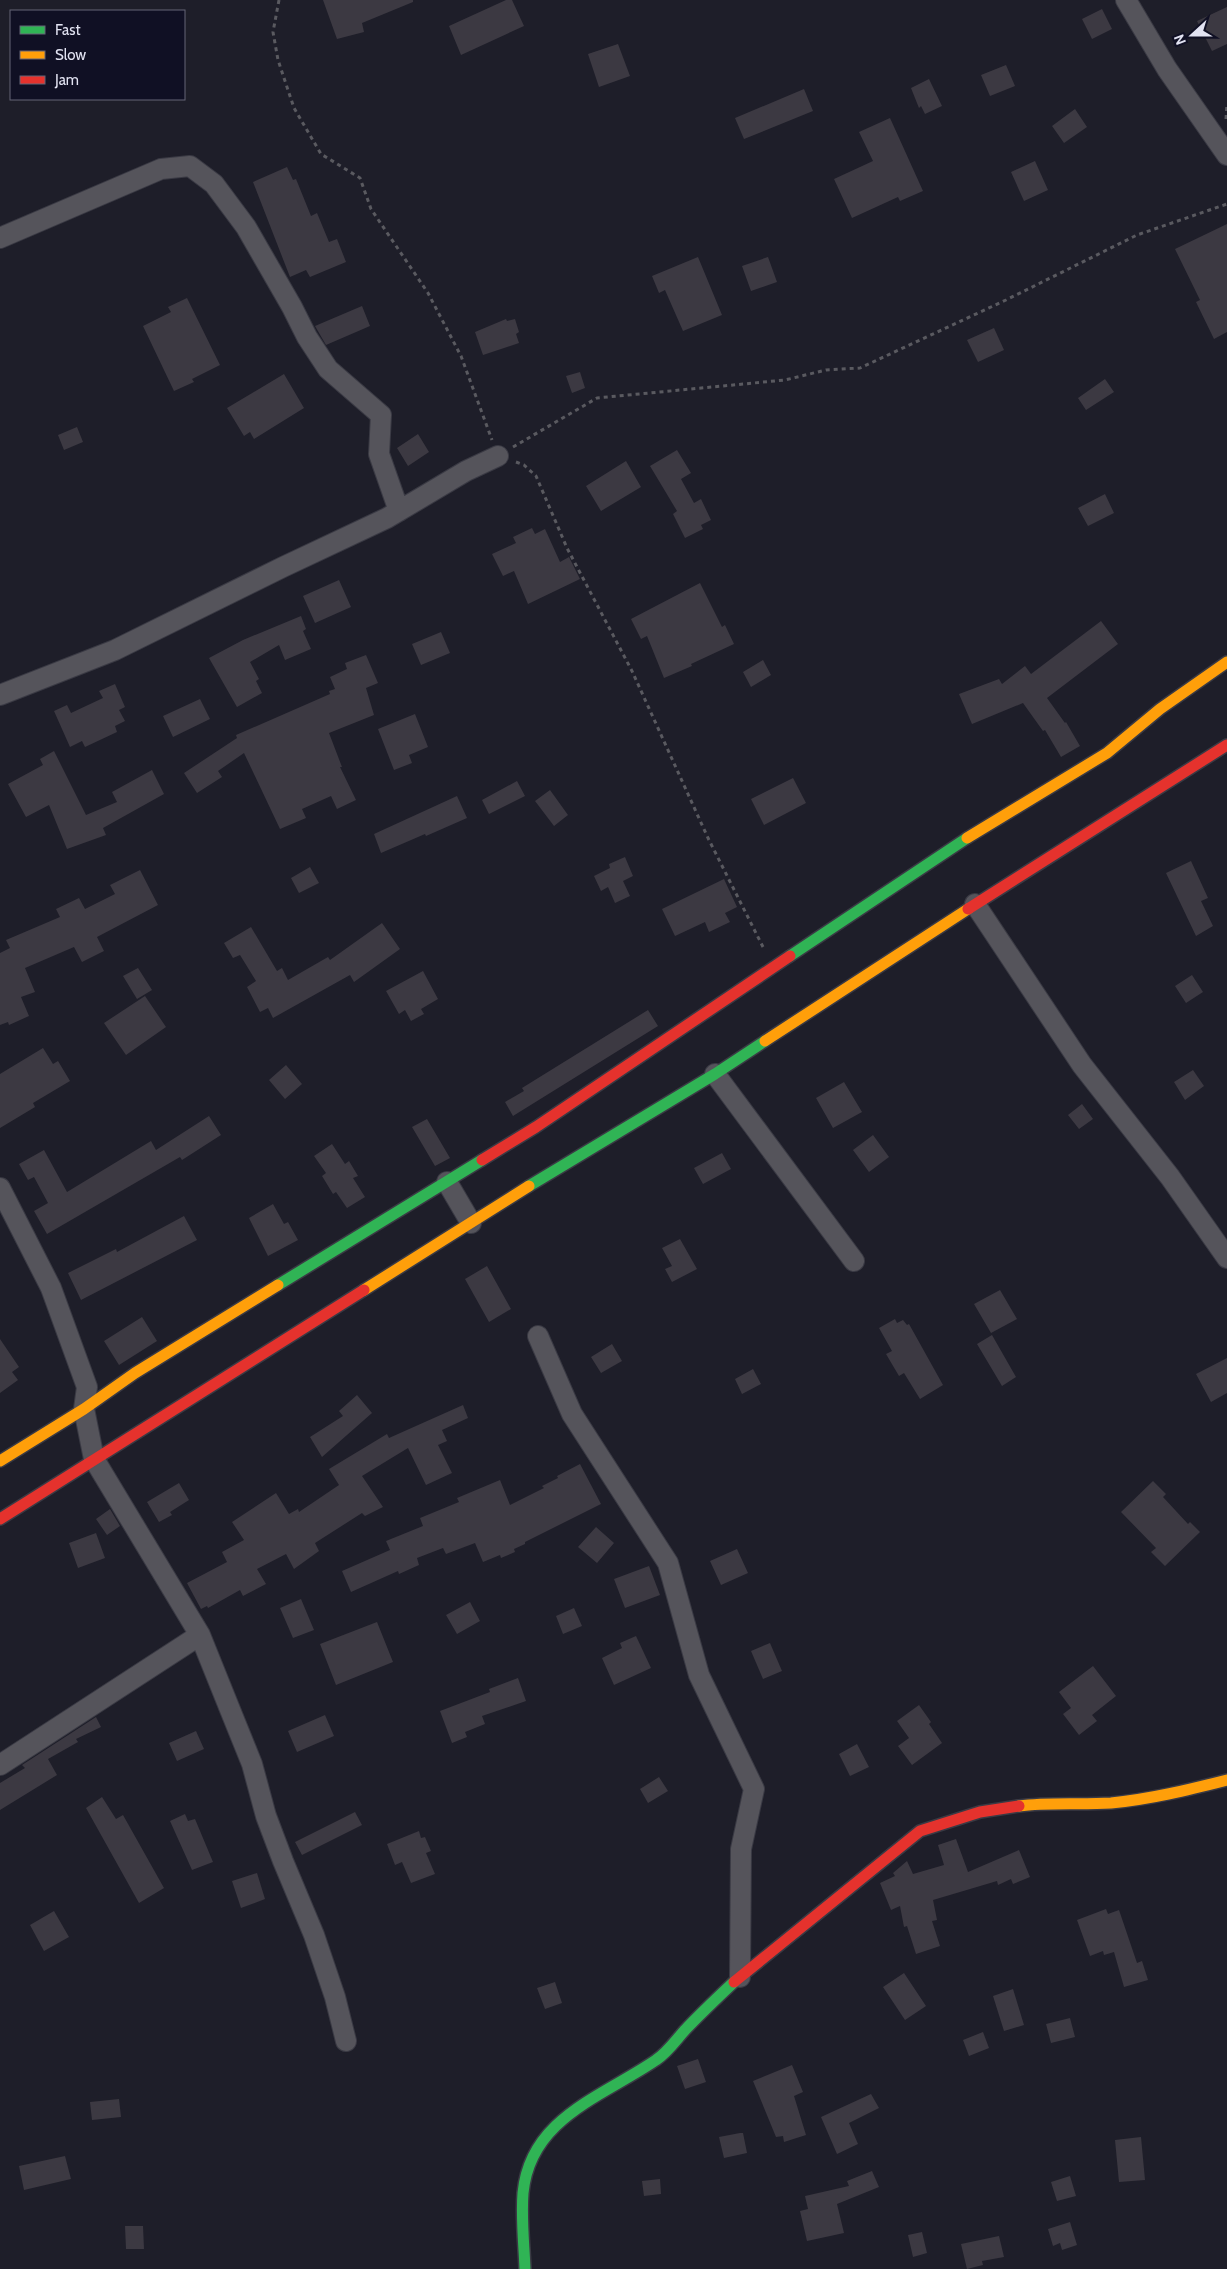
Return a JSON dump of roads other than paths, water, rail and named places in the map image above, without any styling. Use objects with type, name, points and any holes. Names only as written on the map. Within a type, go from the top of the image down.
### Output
[{"type":"street","points":[[1126,0],[1167,69],[1227,155]]},
{"type":"street","points":[[0,238],[161,169],[190,166],[214,184],[246,228],[292,307],[307,337],[328,369],[381,415],[380,454],[399,511]]},
{"type":"street","points":[[0,695],[115,650],[399,511],[466,471],[498,456]]},
{"type":"street","points":[[0,1461],[84,1409],[135,1373],[536,1127],[943,853],[1107,753],[1160,709],[1227,662]]},
{"type":"street","points":[[0,1519],[566,1163],[715,1074],[975,904],[1227,745]]},
{"type":"street","points":[[975,904],[1082,1065],[1170,1177],[1227,1258]]},
{"type":"street","points":[[715,1074],[854,1261]]},
{"type":"street","points":[[446,1182],[471,1223]]},
{"type":"street","points":[[0,1188],[51,1288],[87,1387],[84,1409],[94,1459],[200,1635],[252,1764],[266,1816],[282,1861],[314,1935],[335,1997],[346,2042]]},
{"type":"street","points":[[538,1336],[572,1414],[668,1563],[700,1675],[754,1789],[742,1849],[740,1977]]},
{"type":"street","points":[[0,1765],[200,1635]]},
{"type":"street","points":[[525,2269],[523,2194],[528,2165],[539,2144],[554,2126],[589,2100],[658,2059],[705,2009],[740,1977],[920,1831],[980,1812],[1043,1802],[1108,1803],[1150,1799],[1227,1780]]}]
